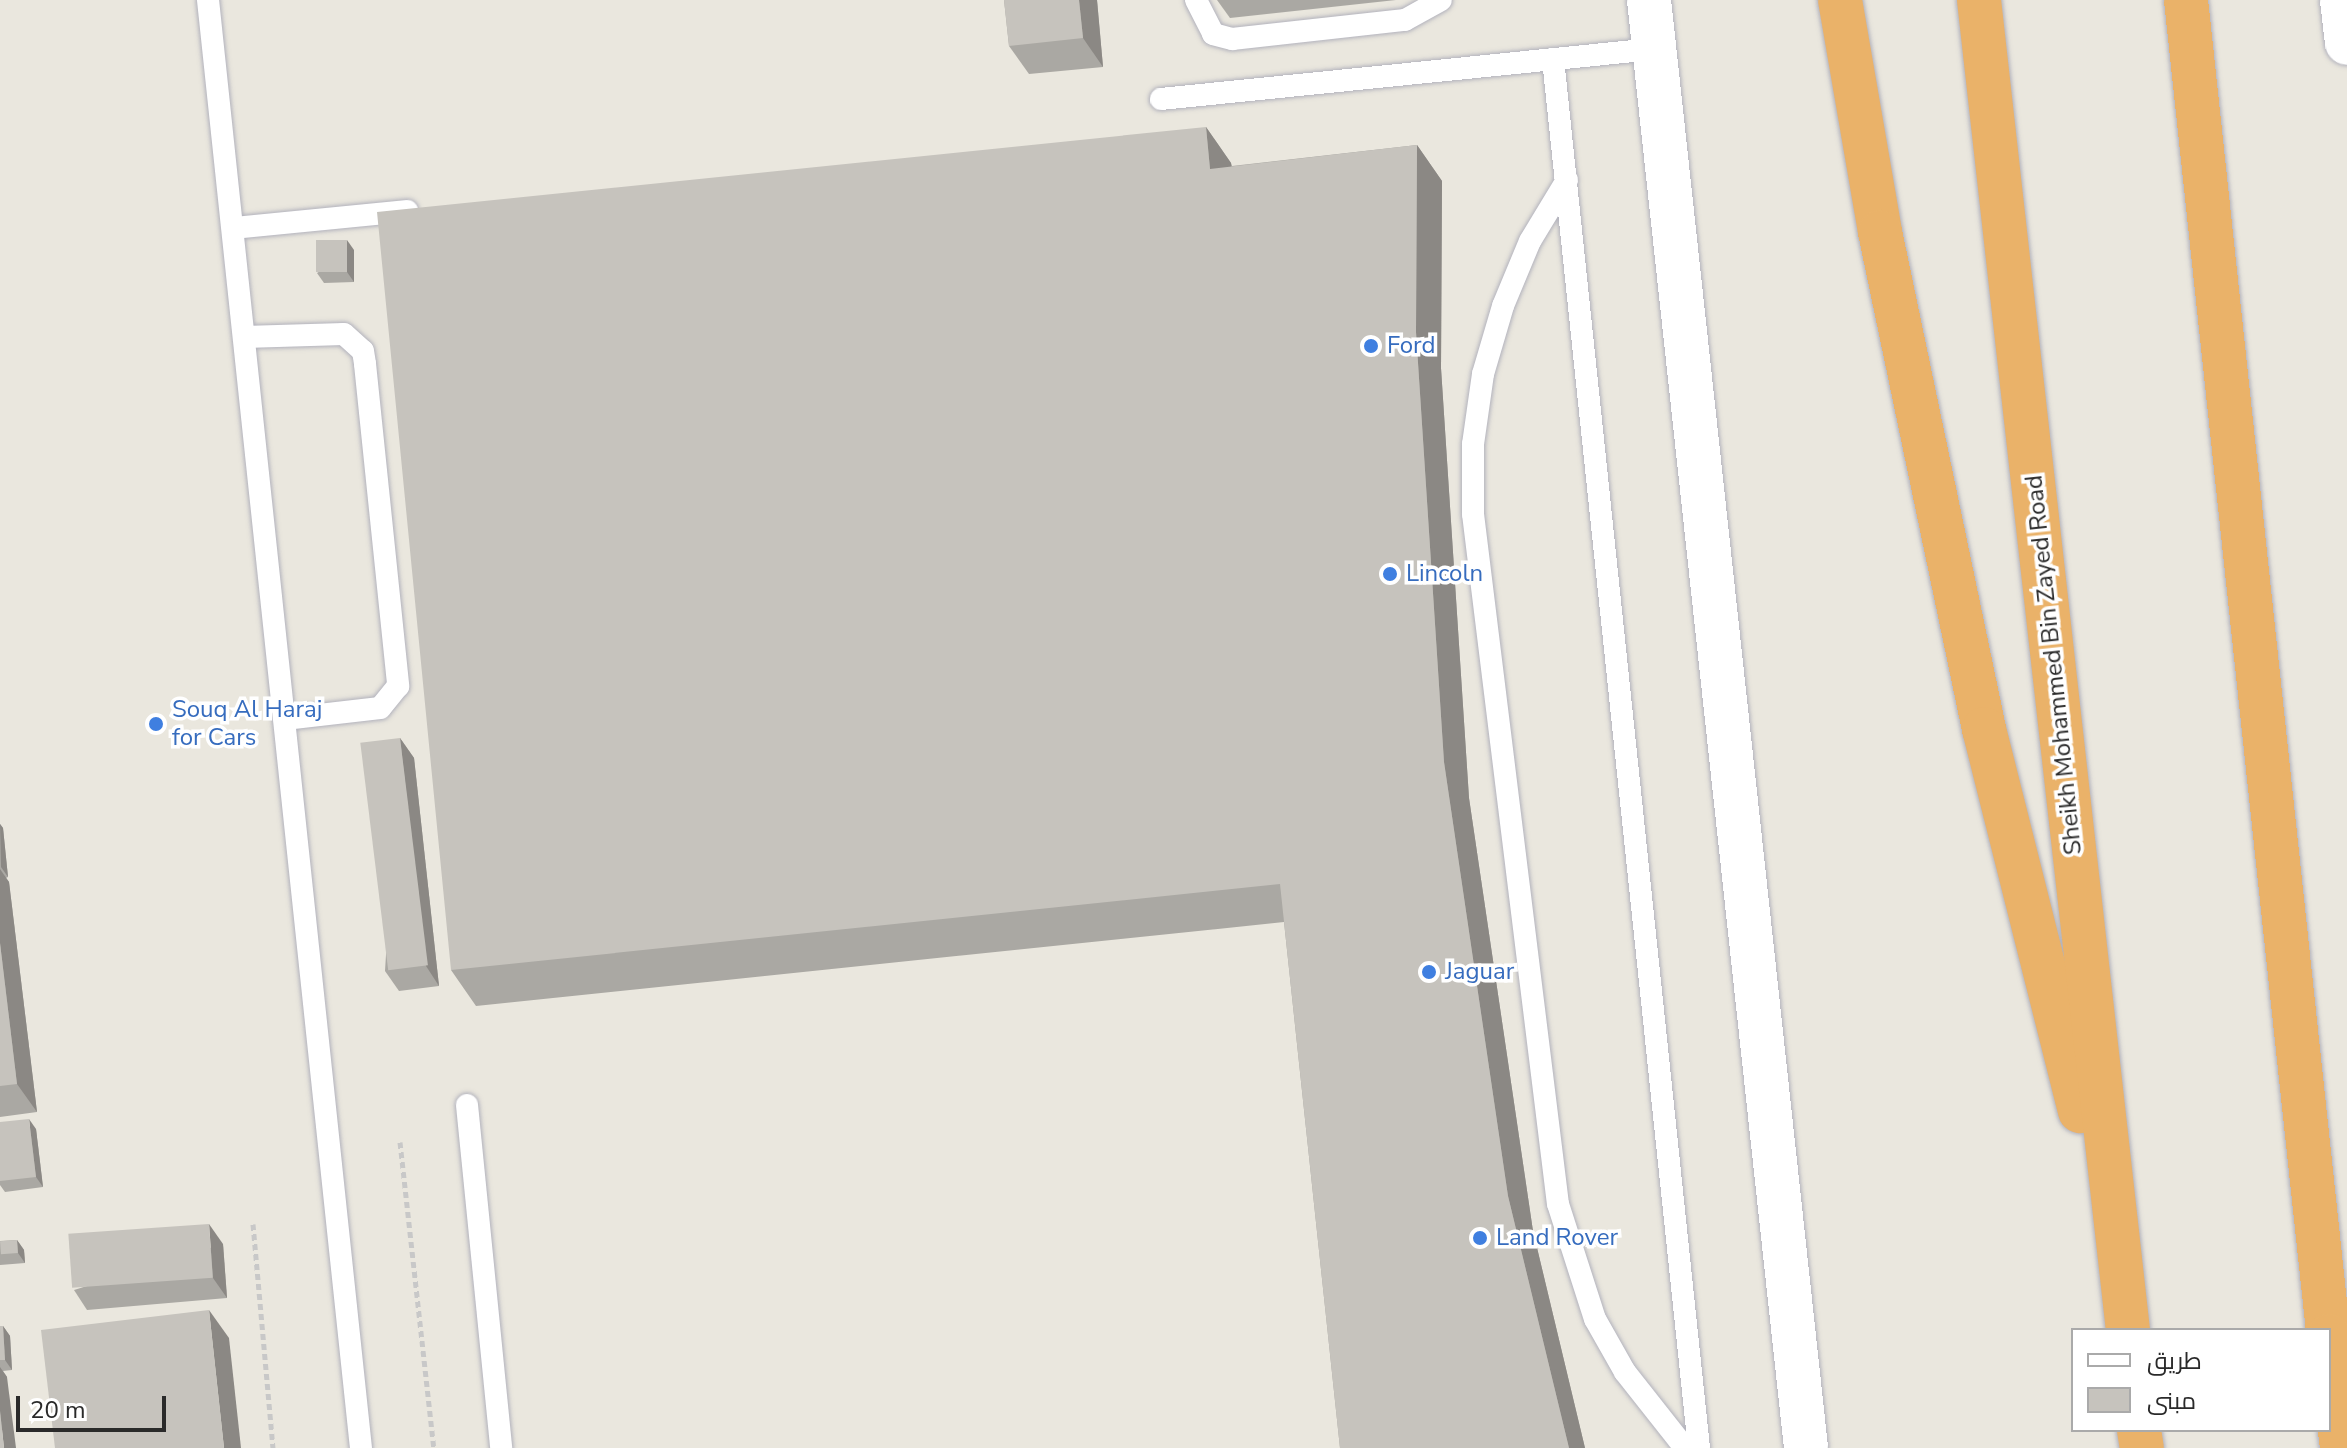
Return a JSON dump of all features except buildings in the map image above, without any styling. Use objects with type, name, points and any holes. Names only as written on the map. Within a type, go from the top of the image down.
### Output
[{"type":"highway","points":[[1840,0],[1880,232],[1984,729],[2121,1272]]},
{"type":"highway","name":"Sheikh Mohammed Bin Zayed Road","points":[[1979,0],[2128,1328]]},
{"type":"highway","points":[[2186,0],[2328,1328]]},
{"type":"highway","points":[[2331,1353],[2342,1448]]},
{"type":"street","points":[[2342,0],[2347,43]]},
{"type":"street","points":[[1649,1],[1806,1448]]},
{"type":"lane","points":[[208,0],[361,1448]]},
{"type":"lane","points":[[1196,0],[1213,34],[1232,39],[1405,20],[1441,0]]},
{"type":"lane","points":[[1161,99],[1655,49]]},
{"type":"lane","points":[[1553,59],[1699,1448]]},
{"type":"lane","points":[[1567,180],[1530,241],[1503,306],[1483,374],[1473,444],[1473,514],[1558,1204],[1595,1319],[1625,1372],[1685,1448]]},
{"type":"lane","points":[[233,228],[424,209]]},
{"type":"lane","points":[[244,337],[344,334],[363,351],[367,379],[398,686],[380,708],[285,719]]},
{"type":"lane","points":[[467,1105],[501,1448]]},
{"type":"path","points":[[400,1142],[434,1448]]},
{"type":"path","points":[[253,1224],[273,1448]]},
{"type":"place","name":"Ford","points":[[1371,346]]},
{"type":"place","name":"Lincoln","points":[[1390,574]]},
{"type":"place","name":"Souq Al Haraj for Cars","points":[[156,724]]},
{"type":"place","name":"Jaguar","points":[[1429,972]]},
{"type":"place","name":"Land Rover","points":[[1480,1238]]}]
